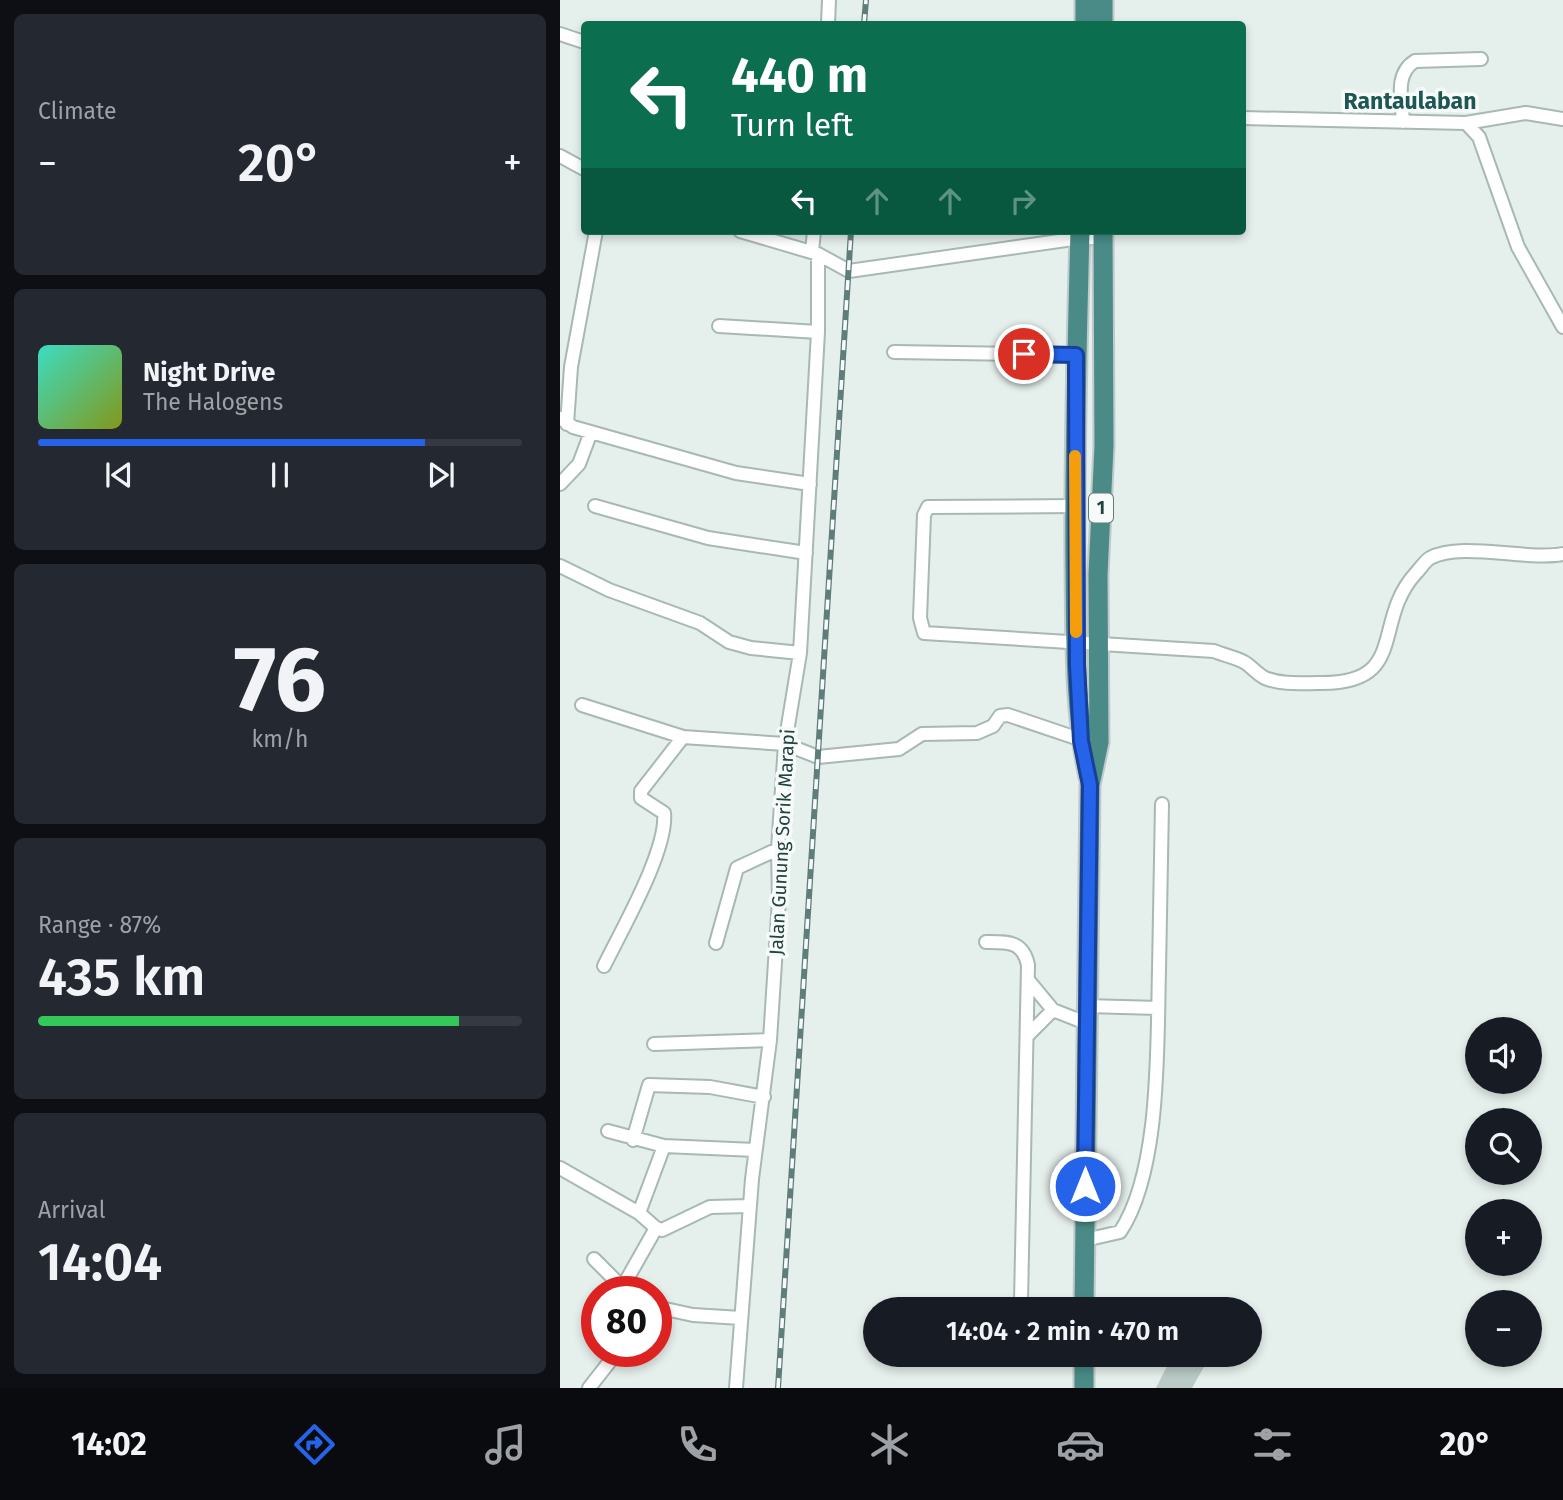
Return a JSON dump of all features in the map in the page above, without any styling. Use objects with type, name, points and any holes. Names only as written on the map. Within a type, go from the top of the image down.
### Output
[{"type":"highway","points":[[1085,21],[1086,0]]},
{"type":"highway","points":[[1103,0],[1103,21]]},
{"type":"highway","name":"1","points":[[1080,235],[1076,355],[1076,644],[1090,742]]},
{"type":"highway","name":"1","points":[[1084,1297],[1090,742],[1098,644],[1104,446],[1103,235]]},
{"type":"highway","points":[[1084,1367],[1084,1388]]},
{"type":"street","points":[[828,21],[830,0]]},
{"type":"street","points":[[560,34],[581,41]]},
{"type":"street","points":[[1403,122],[1401,78],[1406,67],[1415,61],[1481,60]]},
{"type":"street","points":[[1246,118],[1466,124],[1526,113],[1563,119]]},
{"type":"street","points":[[1466,124],[1479,137],[1518,247],[1557,304],[1563,327]]},
{"type":"street","points":[[560,156],[581,167]]},
{"type":"street","points":[[595,235],[564,421],[591,432],[736,473],[810,484]]},
{"type":"street","points":[[754,235],[815,253],[849,271],[1080,235],[1103,235]]},
{"type":"street","name":"Jalan Gunung Sorik Marapi","points":[[736,1388],[755,1150],[770,1040],[785,744],[800,653],[818,332],[814,235]]},
{"type":"street","points":[[719,326],[818,332]]},
{"type":"street","points":[[894,352],[1076,355]]},
{"type":"street","points":[[560,484],[579,464],[591,432]]},
{"type":"street","points":[[595,506],[708,538],[806,553]]},
{"type":"street","points":[[1075,506],[928,507],[925,514],[921,629],[929,635],[1214,651],[1244,662],[1264,677],[1286,683],[1332,684],[1358,680],[1376,668],[1387,641],[1392,611],[1407,582],[1429,558],[1449,552],[1563,554]]},
{"type":"street","points":[[560,566],[609,590],[701,623],[738,645],[800,653]]},
{"type":"street","points":[[582,705],[683,737],[785,744],[818,757],[870,750],[890,751],[904,747],[922,734],[986,730],[1000,716],[1008,715],[1090,742]]},
{"type":"street","points":[[604,966],[652,864],[664,819],[660,808],[641,798],[641,791],[683,737]]},
{"type":"street","points":[[1085,1240],[1120,1232],[1130,1216],[1146,1160],[1156,1077],[1162,804]]},
{"type":"street","points":[[716,943],[737,868],[778,849]]},
{"type":"street","points":[[986,942],[1018,944],[1026,951],[1029,981],[1021,1297]]},
{"type":"street","points":[[1029,981],[1053,1010],[1086,1014],[1158,1008]]},
{"type":"street","points":[[1028,1034],[1053,1010]]},
{"type":"street","points":[[653,1044],[770,1040]]},
{"type":"street","points":[[633,1140],[649,1084],[710,1087],[764,1097]]},
{"type":"street","points":[[608,1131],[633,1140],[664,1146],[755,1150]]},
{"type":"street","points":[[639,1213],[664,1146]]},
{"type":"street","points":[[560,1168],[639,1213],[656,1228],[675,1226],[710,1207],[750,1206]]},
{"type":"street","points":[[631,1276],[656,1228]]},
{"type":"street","points":[[594,1259],[610,1276]]},
{"type":"street","points":[[672,1310],[693,1315],[741,1318]]},
{"type":"street","points":[[589,1388],[605,1367]]},
{"type":"building","points":[[1166,1367],[1204,1367],[1192,1388],[1156,1388]]},
{"type":"railway","points":[[864,21],[866,0]]},
{"type":"railway","points":[[778,1388],[851,235]]},
{"type":"slow traffic","points":[[1075,456],[1076,632]]},
{"type":"district","name":"Rantaulaban","points":[[1410,101]]},
{"type":"route","points":[[1024,354],[1076,355],[1077,665],[1081,741],[1090,785],[1085,1186]]}]
